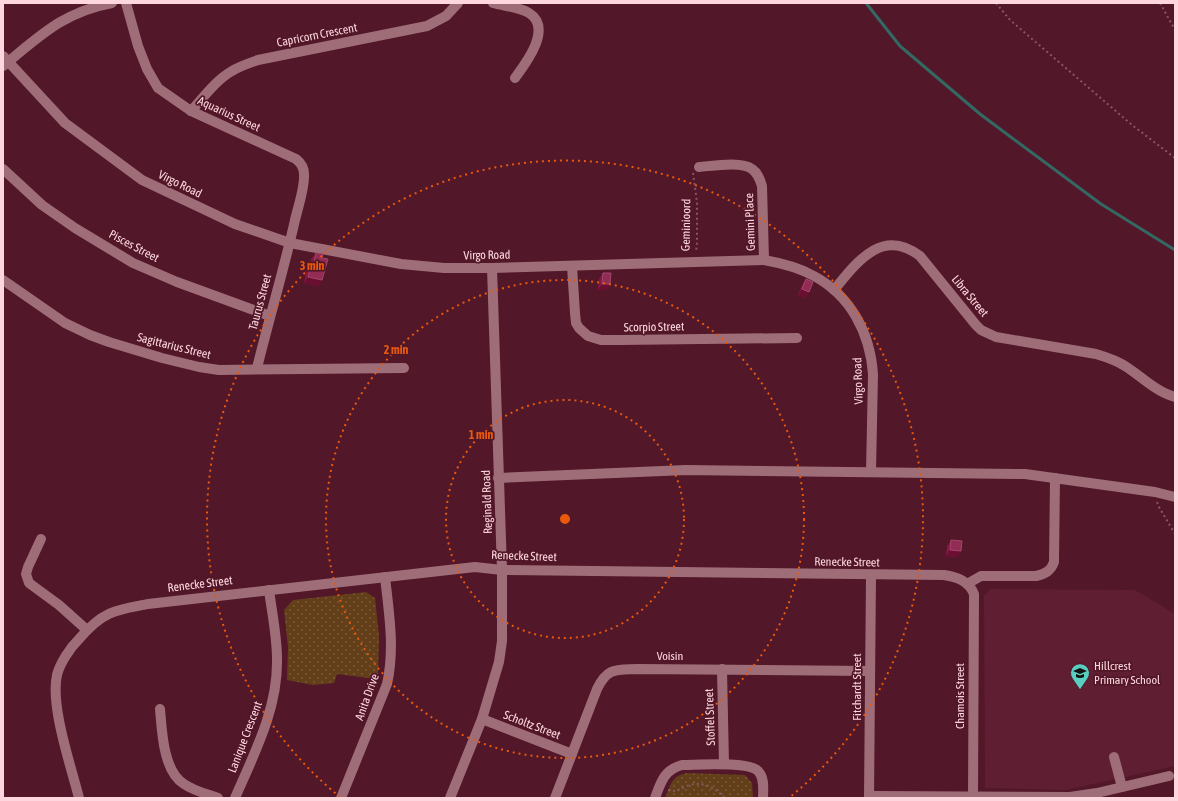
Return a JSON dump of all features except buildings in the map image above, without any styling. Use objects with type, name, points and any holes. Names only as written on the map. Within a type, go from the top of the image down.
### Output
[{"type":"street","points":[[5,62],[60,22],[75,14],[96,6],[112,3]]},
{"type":"street","name":"Aquarius Street","points":[[126,3],[138,46],[152,79],[158,88],[191,111],[296,159],[301,163],[304,181],[290,243]]},
{"type":"street","name":"Capricorn Crescent","points":[[191,111],[219,81],[240,67],[258,60],[427,26],[446,16],[458,3]]},
{"type":"street","points":[[493,3],[525,11],[533,16],[537,22],[538,34],[535,47],[525,65],[515,78]]},
{"type":"street","name":"Virgo Road","points":[[5,62],[65,123],[142,180],[235,224],[290,243],[401,264],[444,268],[764,260],[786,264],[815,276],[834,290],[858,319],[868,341],[872,358],[873,374],[871,472]]},
{"type":"street","name":"Gemini Place","points":[[699,167],[728,165],[747,166],[758,176],[762,186],[764,260]]},
{"type":"street","name":"Pisces Street","points":[[3,169],[42,205],[68,224],[133,263],[177,282],[270,316]]},
{"type":"street","name":"Taurus Street","points":[[257,368],[290,243]]},
{"type":"street","name":"Libra Street","points":[[834,290],[856,263],[868,253],[883,245],[904,246],[913,250],[920,256],[976,325],[988,334],[996,337],[1096,354],[1112,359],[1160,391],[1175,397]]},
{"type":"street","name":"Scorpio Street","points":[[572,266],[576,323],[584,334],[588,336],[601,340],[797,338]]},
{"type":"street","name":"Reginald Road","points":[[450,798],[482,719],[499,662],[502,641],[502,570],[492,268]]},
{"type":"street","name":"Sagittarius Street","points":[[3,280],[65,323],[109,342],[200,367],[219,370],[257,368],[404,368]]},
{"type":"street","points":[[498,478],[686,470],[1025,474],[1175,496]]},
{"type":"street","points":[[967,584],[981,576],[1036,576],[1043,575],[1051,569],[1054,562],[1055,478]]},
{"type":"street","points":[[41,539],[26,574],[29,583],[59,605],[87,630]]},
{"type":"street","name":"Renecke Street","points":[[79,798],[62,733],[56,698],[57,675],[69,649],[87,630],[101,618],[120,609],[148,604],[475,566],[502,570],[944,576],[963,580],[967,584]]},
{"type":"street","name":"Fitchardt Street","points":[[869,797],[871,576]]},
{"type":"street","name":"Anita Drive","points":[[341,798],[387,684],[390,670],[392,648],[385,577]]},
{"type":"street","name":"Chamois Street","points":[[967,584],[974,594],[973,797]]},
{"type":"street","name":"Lanique Crescent","points":[[236,798],[269,717],[276,688],[277,660],[269,590]]},
{"type":"street","name":"Voisin","points":[[555,798],[596,689],[605,676],[612,671],[638,669],[722,669],[870,671]]},
{"type":"street","name":"Stoffel Street","points":[[722,669],[724,764]]},
{"type":"street","points":[[160,709],[164,746],[168,761],[175,776],[183,784],[197,791],[218,798]]},
{"type":"street","name":"Scholtz Street","points":[[482,719],[572,754]]},
{"type":"street","points":[[1114,757],[1122,787]]},
{"type":"street","points":[[655,798],[663,778],[668,771],[675,767],[724,764],[749,766],[759,772],[763,782],[763,798]]},
{"type":"street","points":[[869,797],[1070,797],[1169,776]]},
{"type":"path","points":[[996,3],[1010,20],[1132,125],[1175,158]]},
{"type":"path","points":[[1160,3],[1175,30]]},
{"type":"path","name":"Geminioord","points":[[694,261],[697,243],[698,202],[693,174],[694,169],[699,167]]},
{"type":"path","points":[[1155,492],[1159,507],[1175,534]]},
{"type":"path","points":[[660,787],[674,791],[689,786],[702,784],[717,790],[725,798]]},
{"type":"shaded area","name":"Hillcrest Primary School","points":[[991,589],[1135,590],[1175,614],[1175,766],[1065,790],[985,788],[984,596]]},
{"type":"shaded area","points":[[366,592],[375,598],[379,636],[378,675],[376,679],[337,674],[334,683],[313,685],[287,680],[288,647],[284,610],[293,600]]},
{"type":"shaded area","points":[[687,773],[745,775],[752,783],[753,798],[665,798],[672,782],[678,776]]},
{"type":"waterway","points":[[866,3],[900,46],[980,114],[1101,204],[1175,250]]},
{"type":"place","name":"Hillcrest Primary School","points":[[1080,690]]}]
